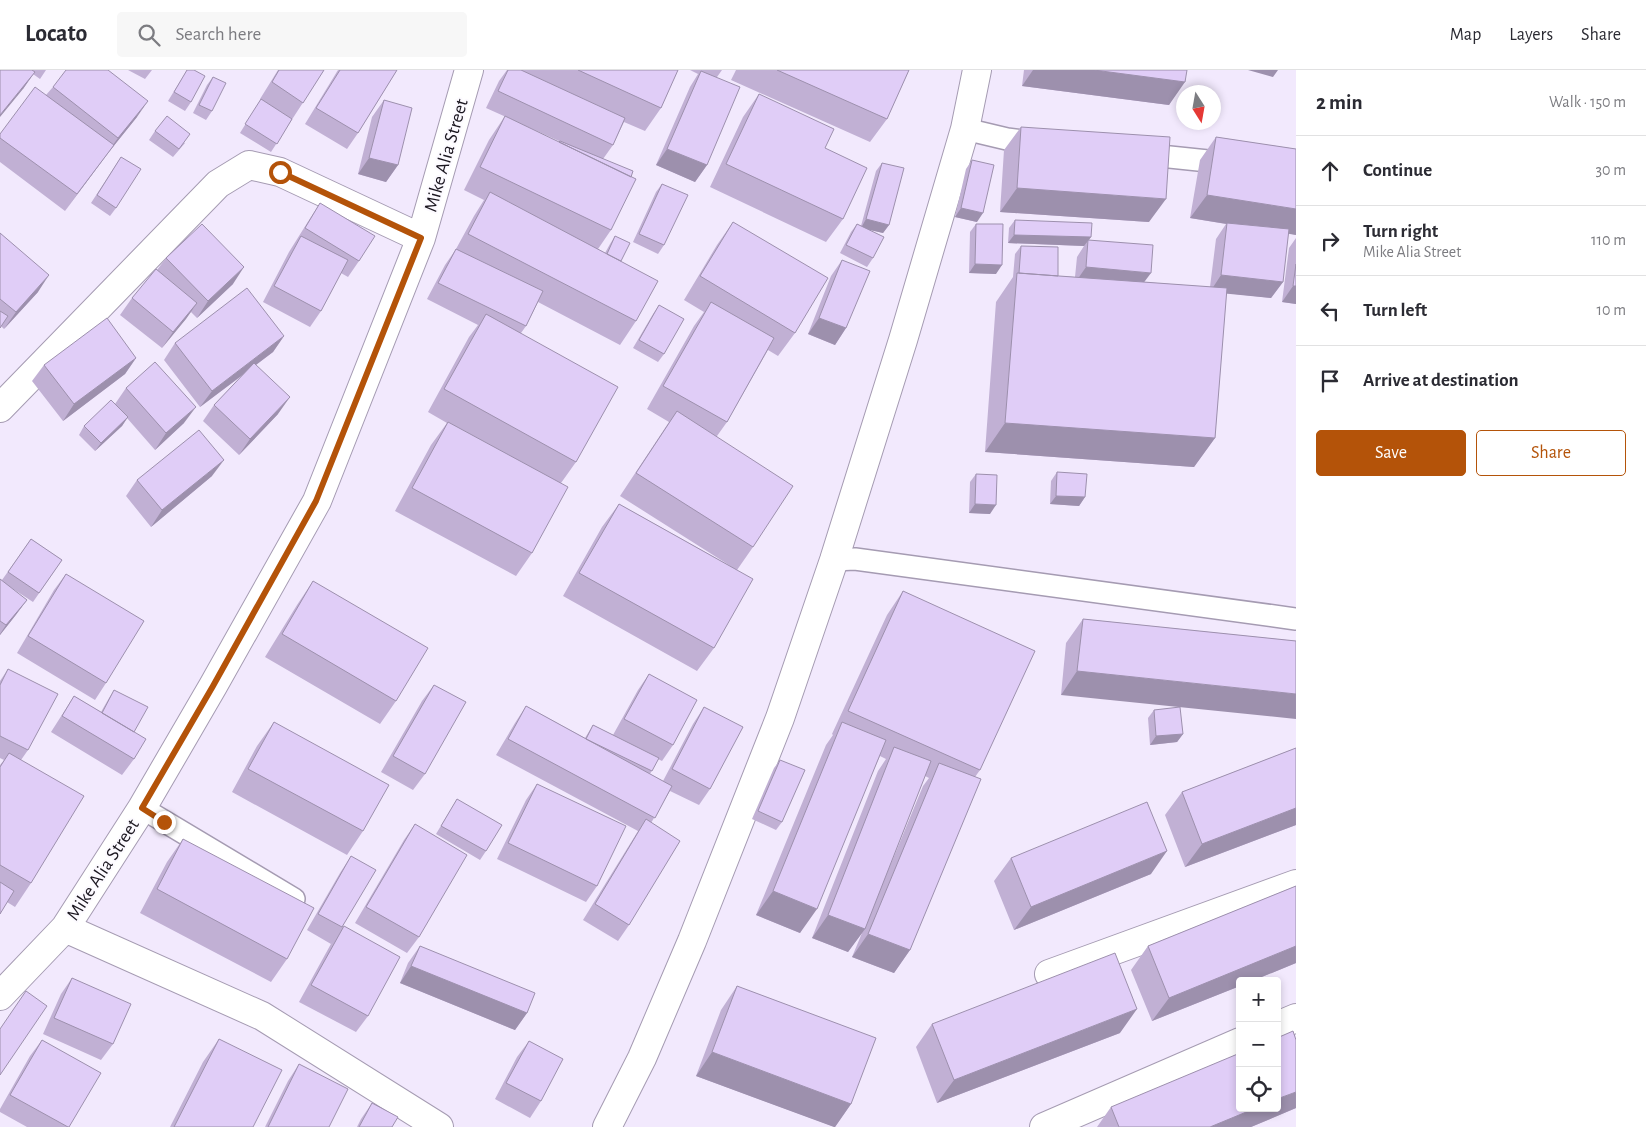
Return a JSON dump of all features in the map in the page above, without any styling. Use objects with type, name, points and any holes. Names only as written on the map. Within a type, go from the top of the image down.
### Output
[{"type":"street","name":"Mike Alia Street","points":[[0,996],[64,928],[142,808],[213,686],[316,501],[421,238],[469,70]]},
{"type":"street","points":[[607,1127],[642,1058],[696,931],[780,718],[834,560],[903,340],[965,129],[977,70]]},
{"type":"street","points":[[0,408],[218,184],[249,165],[280,172],[421,238]]},
{"type":"street","points":[[1049,974],[1296,884]]},
{"type":"street","points":[[64,928],[262,1016],[436,1126]]},
{"type":"street","points":[[1281,1024],[1296,1018]]},
{"type":"street","points":[[1044,1127],[1236,1044]]},
{"type":"lane","points":[[965,129],[1007,139],[1056,144]]},
{"type":"lane","points":[[1125,152],[1243,165]]},
{"type":"lane","points":[[834,560],[855,559],[1296,620]]},
{"type":"lane","points":[[142,808],[294,899]]},
{"type":"building","points":[[0,70],[32,70],[35,72],[0,115]]},
{"type":"building","points":[[66,70],[108,70],[148,101],[118,138],[53,87]]},
{"type":"building","points":[[187,70],[194,70],[205,76],[191,102],[174,92]]},
{"type":"building","points":[[279,70],[324,70],[303,103],[272,82]]},
{"type":"building","points":[[340,70],[397,70],[358,133],[316,108]]},
{"type":"building","points":[[508,70],[521,70],[625,118],[613,145],[498,91]]},
{"type":"building","points":[[578,70],[678,70],[661,108]]},
{"type":"building","points":[[777,70],[909,70],[887,119]]},
{"type":"building","points":[[1094,70],[1187,70],[1185,82]]},
{"type":"building","points":[[701,71],[740,87],[707,165],[667,149]]},
{"type":"building","points":[[213,77],[226,83],[212,111],[199,105]]},
{"type":"building","points":[[35,87],[114,145],[77,194],[0,138],[0,134]]},
{"type":"building","points":[[759,94],[834,129],[825,148],[867,168],[843,219],[726,164]]},
{"type":"building","points":[[261,99],[292,119],[277,144],[245,124]]},
{"type":"building","points":[[384,100],[412,108],[398,165],[369,158]]},
{"type":"building","points":[[167,116],[190,134],[179,149],[155,131]]},
{"type":"building","points":[[505,116],[636,179],[611,230],[480,167]]},
{"type":"building","points":[[1021,127],[1170,137],[1166,199],[1017,188]]},
{"type":"building","points":[[1216,137],[1296,149],[1296,209],[1207,195]]},
{"type":"building","points":[[559,142],[633,171],[631,177]]},
{"type":"building","points":[[121,157],[141,169],[116,208],[97,195]]},
{"type":"building","points":[[972,160],[994,165],[983,213],[961,208]]},
{"type":"building","points":[[882,163],[904,168],[889,225],[866,219]]},
{"type":"building","points":[[662,184],[688,195],[664,245],[639,234]]},
{"type":"building","points":[[490,192],[658,281],[636,321],[468,234]]},
{"type":"building","points":[[320,203],[375,236],[359,261],[305,228]]},
{"type":"building","points":[[1015,220],[1092,223],[1091,237],[1014,235]]},
{"type":"building","points":[[733,222],[828,278],[795,333],[700,276]]},
{"type":"building","points":[[1227,223],[1289,229],[1283,282],[1221,275]]},
{"type":"building","points":[[202,224],[244,267],[208,301],[166,258]]},
{"type":"building","points":[[857,224],[884,237],[873,258],[846,245]]},
{"type":"building","points":[[976,224],[1003,224],[1002,265],[975,264]]},
{"type":"building","points":[[0,233],[49,275],[16,312],[0,299]]},
{"type":"building","points":[[301,236],[348,260],[321,311],[274,286]]},
{"type":"building","points":[[615,236],[630,243],[621,261],[607,254]]},
{"type":"building","points":[[1088,240],[1153,245],[1151,273],[1086,267]]},
{"type":"building","points":[[1021,246],[1058,247],[1058,276],[1019,273]]},
{"type":"building","points":[[456,249],[543,291],[526,326],[438,283]]},
{"type":"building","points":[[842,260],[870,271],[846,328],[819,318]]},
{"type":"building","points":[[1296,264],[1296,286],[1293,286]]},
{"type":"building","points":[[156,269],[197,303],[173,332],[132,298]]},
{"type":"building","points":[[1017,273],[1227,288],[1215,438],[1005,423]]},
{"type":"building","points":[[247,288],[284,336],[212,391],[175,343]]},
{"type":"building","points":[[711,302],[774,338],[727,422],[663,386]]},
{"type":"building","points":[[659,305],[684,319],[664,354],[639,340]]},
{"type":"building","points":[[0,311],[8,316],[0,328]]},
{"type":"building","points":[[486,314],[618,387],[576,462],[444,389]]},
{"type":"building","points":[[107,318],[136,358],[74,404],[44,365]]},
{"type":"building","points":[[155,362],[196,407],[166,433],[126,388]]},
{"type":"building","points":[[254,363],[290,397],[250,439],[214,405]]},
{"type":"building","points":[[111,400],[128,417],[101,443],[84,426]]},
{"type":"building","points":[[677,411],[793,486],[753,547],[636,473]]},
{"type":"building","points":[[448,422],[568,487],[532,553],[412,488]]},
{"type":"building","points":[[199,430],[224,460],[162,510],[137,480]]},
{"type":"building","points":[[1057,472],[1087,474],[1085,497],[1056,496]]},
{"type":"building","points":[[976,474],[997,475],[996,505],[975,504]]},
{"type":"building","points":[[619,504],[753,579],[714,648],[579,573]]},
{"type":"building","points":[[31,539],[62,560],[39,593],[8,572]]},
{"type":"building","points":[[66,574],[144,621],[106,683],[28,636]]},
{"type":"building","points":[[0,579],[27,600],[6,625],[0,621]]},
{"type":"building","points":[[313,581],[428,648],[396,701],[282,634]]},
{"type":"building","points":[[903,591],[1035,651],[980,770],[848,711]]},
{"type":"building","points":[[1083,619],[1296,641],[1296,694],[1077,671]]},
{"type":"building","points":[[8,669],[58,694],[28,750],[0,736],[0,685]]},
{"type":"building","points":[[649,674],[697,700],[673,745],[624,719]]},
{"type":"building","points":[[434,685],[466,702],[425,774],[393,756]]},
{"type":"building","points":[[114,690],[148,707],[134,732],[102,713]]},
{"type":"building","points":[[74,696],[146,739],[134,759],[62,716]]},
{"type":"building","points":[[526,706],[672,786],[655,818],[508,739]]},
{"type":"building","points":[[704,707],[743,727],[710,789],[672,769]]},
{"type":"building","points":[[1180,707],[1183,734],[1156,736],[1154,710]]},
{"type":"building","points":[[274,722],[389,785],[363,831],[248,769]]},
{"type":"building","points":[[842,722],[886,740],[817,909],[773,891]]},
{"type":"building","points":[[593,725],[659,758],[652,771],[586,739]]},
{"type":"building","points":[[894,747],[931,761],[865,929],[828,915]]},
{"type":"building","points":[[1296,748],[1296,808],[1202,844],[1182,792]]},
{"type":"building","points":[[9,753],[84,796],[31,883],[0,865],[0,767]]},
{"type":"building","points":[[780,760],[805,770],[782,822],[758,811]]},
{"type":"building","points":[[939,763],[981,779],[910,950],[868,934]]},
{"type":"building","points":[[537,784],[626,826],[597,886],[508,843]]},
{"type":"building","points":[[457,799],[502,825],[486,851],[441,826]]},
{"type":"building","points":[[1147,802],[1167,851],[1031,907],[1011,858]]},
{"type":"building","points":[[646,819],[680,841],[629,925],[595,904]]},
{"type":"building","points":[[415,824],[467,855],[419,937],[366,907]]},
{"type":"building","points":[[183,839],[314,908],[287,959],[157,889]]},
{"type":"building","points":[[351,856],[376,870],[342,927],[318,914]]},
{"type":"building","points":[[0,882],[14,891],[0,914]]},
{"type":"building","points":[[1296,886],[1296,946],[1169,998],[1148,946]]},
{"type":"building","points":[[344,926],[400,957],[368,1016],[311,985]]},
{"type":"building","points":[[420,946],[535,993],[527,1013],[411,966]]},
{"type":"building","points":[[1115,953],[1137,1009],[954,1080],[932,1024]]},
{"type":"building","points":[[72,978],[131,1004],[113,1044],[54,1018]]},
{"type":"building","points":[[737,986],[876,1038],[851,1104],[712,1052]]},
{"type":"building","points":[[26,991],[47,1006],[0,1075],[0,1029]]},
{"type":"building","points":[[1293,1031],[1296,1040],[1296,1092],[1281,1098],[1281,1067],[1281,1036]]},
{"type":"building","points":[[219,1039],[282,1070],[253,1127],[174,1127]]},
{"type":"building","points":[[42,1040],[101,1073],[69,1127],[10,1095]]},
{"type":"building","points":[[529,1041],[563,1059],[541,1101],[506,1083]]},
{"type":"building","points":[[1236,1055],[1236,1112],[1246,1112],[1210,1127],[1119,1127],[1111,1107]]},
{"type":"building","points":[[299,1064],[348,1089],[329,1127],[268,1127]]},
{"type":"building","points":[[372,1103],[398,1117],[392,1127],[359,1127]]},
{"type":"route","points":[[164,822],[142,808],[213,686],[316,501],[421,238],[280,172]]}]
